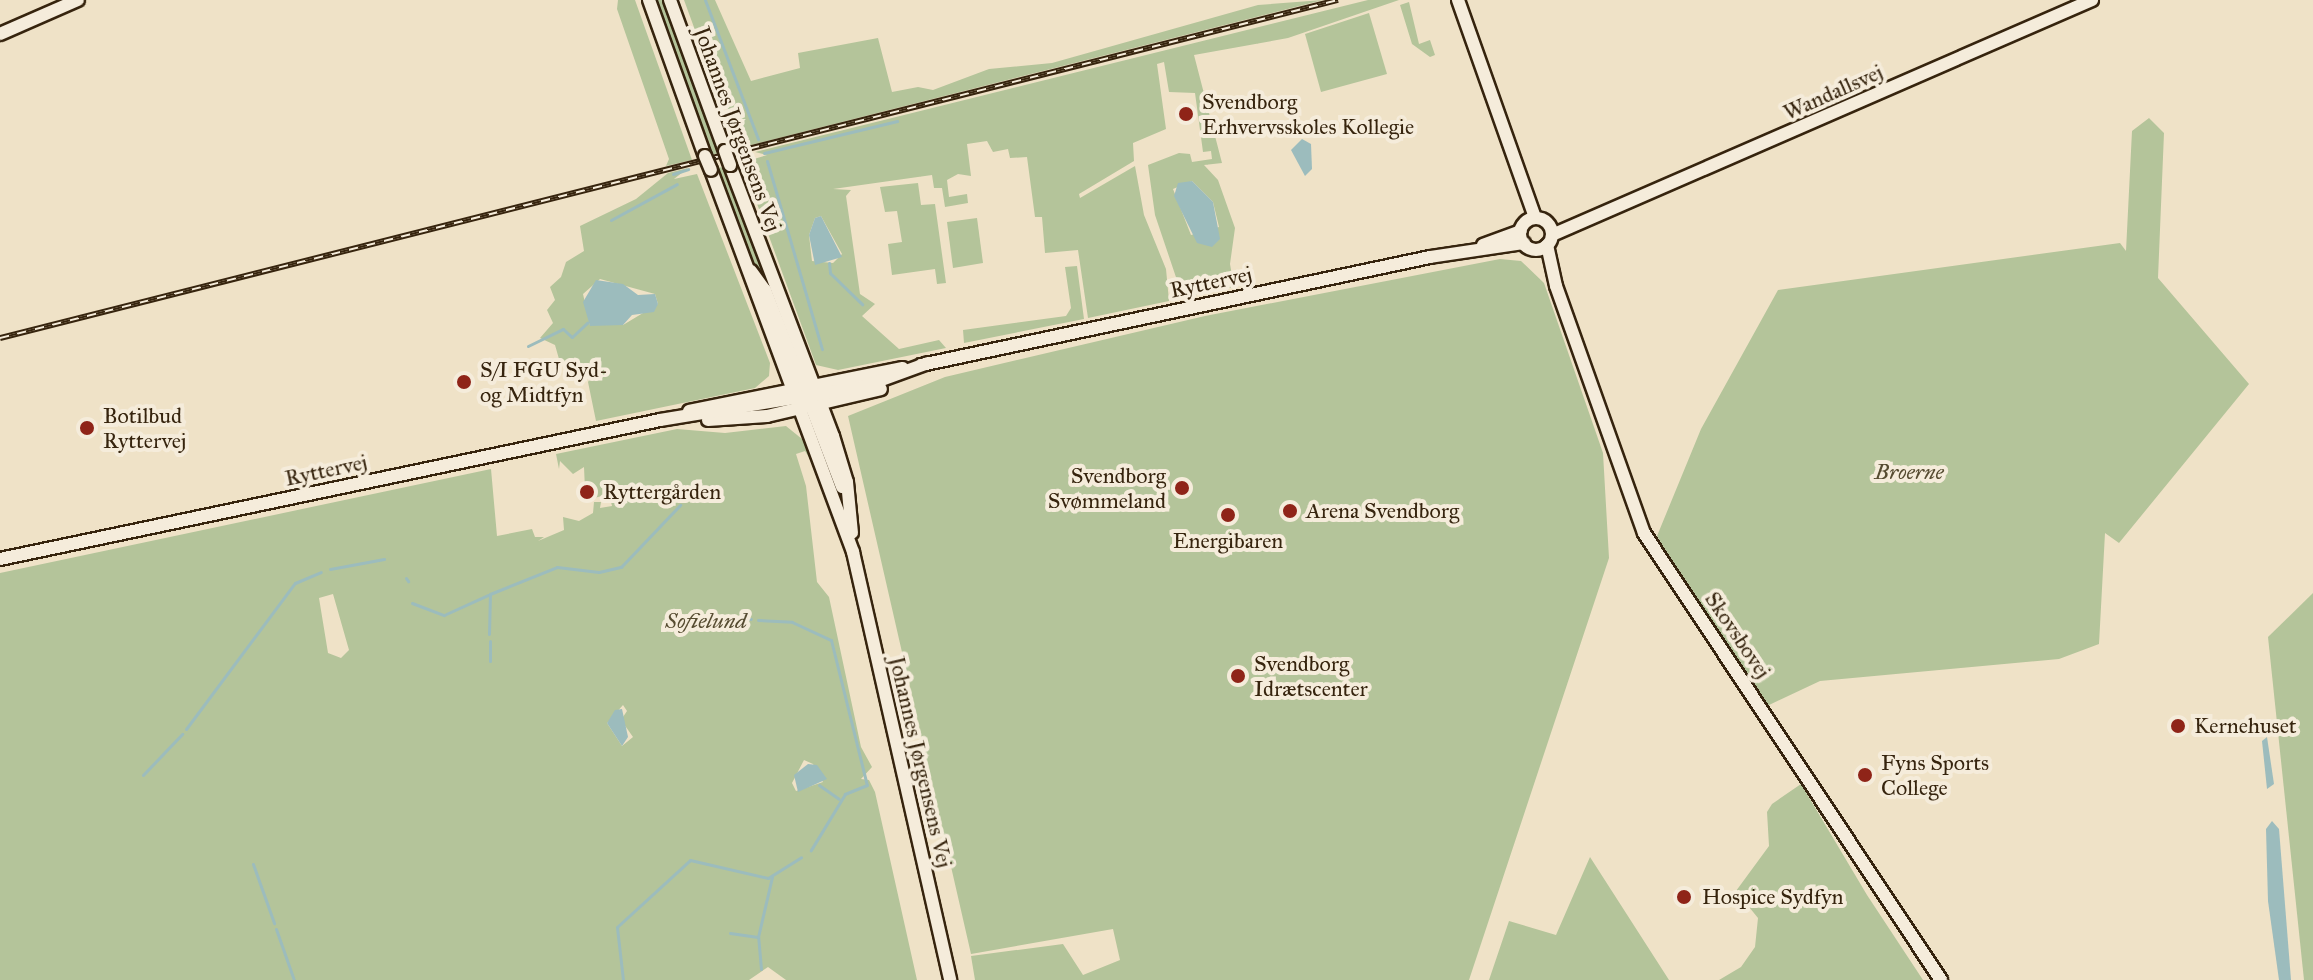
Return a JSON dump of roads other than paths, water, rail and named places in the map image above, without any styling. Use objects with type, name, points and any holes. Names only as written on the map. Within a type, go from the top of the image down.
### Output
[{"type":"street","points":[[0,34],[78,0]]},
{"type":"street","name":"Johannes Jørgensens Vej","points":[[649,0],[744,263],[844,469],[853,552]]},
{"type":"street","name":"Johannes Jørgensens Vej","points":[[670,0],[730,165],[807,398],[853,552],[950,980]]},
{"type":"street","name":"Skovsbovej","points":[[1458,0],[1536,233],[1644,533],[1941,980]]},
{"type":"street","name":"Wandallsvej","points":[[1536,233],[1589,220],[2092,0]]},
{"type":"street","name":"Ryttervej","points":[[660,420],[692,418],[807,398],[881,382],[928,363],[1536,233]]},
{"type":"street","name":"Ryttervej","points":[[0,559],[660,420],[807,398],[870,394],[950,359]]},
{"type":"water","points":[[1302,139],[1311,144],[1312,169],[1305,176],[1291,150]]},
{"type":"water","points":[[1192,181],[1213,202],[1220,239],[1212,247],[1197,243],[1174,196],[1178,183]]},
{"type":"water","points":[[821,216],[842,257],[815,265],[809,235],[815,218]]},
{"type":"water","points":[[596,280],[623,284],[638,295],[655,294],[658,304],[654,312],[632,315],[623,325],[590,326],[583,302]]},
{"type":"water","points":[[622,709],[628,737],[622,746],[607,723],[615,710]]},
{"type":"water","points":[[2267,737],[2274,784],[2267,789],[2262,741]]},
{"type":"water","points":[[808,764],[817,765],[827,779],[798,792],[794,775]]},
{"type":"water","points":[[2272,821],[2279,829],[2291,980],[2279,980],[2268,901],[2266,829]]},
{"type":"waterway","points":[[705,0],[758,139]]},
{"type":"waterway","points":[[764,153],[897,121]]},
{"type":"waterway","points":[[767,161],[822,349]]},
{"type":"waterway","points":[[673,174],[688,169]]},
{"type":"waterway","points":[[611,220],[677,184]]},
{"type":"waterway","points":[[829,263],[830,273],[862,304]]},
{"type":"waterway","points":[[528,346],[563,329],[572,337],[587,323]]},
{"type":"waterway","points":[[489,634],[490,594],[557,567],[599,572],[621,567],[680,505]]},
{"type":"waterway","points":[[330,569],[384,559]]},
{"type":"waterway","points":[[186,729],[295,583],[321,572]]},
{"type":"waterway","points":[[412,603],[444,615],[488,595]]},
{"type":"waterway","points":[[699,615],[751,619]]},
{"type":"waterway","points":[[758,620],[792,622],[831,640],[867,785],[845,794],[811,850]]},
{"type":"waterway","points":[[490,641],[490,661]]},
{"type":"waterway","points":[[143,775],[182,734]]},
{"type":"waterway","points":[[819,785],[839,799]]},
{"type":"waterway","points":[[623,980],[617,927],[690,860],[768,878],[801,857]]},
{"type":"waterway","points":[[253,864],[274,923]]},
{"type":"waterway","points":[[761,969],[758,937],[772,877]]},
{"type":"waterway","points":[[276,929],[294,980]]},
{"type":"waterway","points":[[730,933],[758,937]]},
{"type":"railway","points":[[0,338],[1338,0]]},
{"type":"place","name":"Svendborg Erhvervsskoles Kollegie","points":[[1186,114]]},
{"type":"place","name":"S/I FGU Syd- og Midtfyn","points":[[464,382]]},
{"type":"place","name":"Botilbud Ryttervej","points":[[87,428]]},
{"type":"place","name":"Svendborg Svømmeland","points":[[1182,488]]},
{"type":"place","name":"Ryttergården","points":[[587,492]]},
{"type":"place","name":"Arena Svendborg","points":[[1290,511]]},
{"type":"place","name":"Energibaren","points":[[1228,515]]},
{"type":"place","name":"Svendborg Idrætscenter","points":[[1238,676]]},
{"type":"place","name":"Kernehuset","points":[[2178,726]]},
{"type":"place","name":"Fyns Sports College","points":[[1865,775]]},
{"type":"place","name":"Hospice Sydfyn","points":[[1684,897]]},
{"type":"park label","name":"Broerne","points":[[1909,472]]},
{"type":"park label","name":"Sofielund","points":[[706,621]]}]
